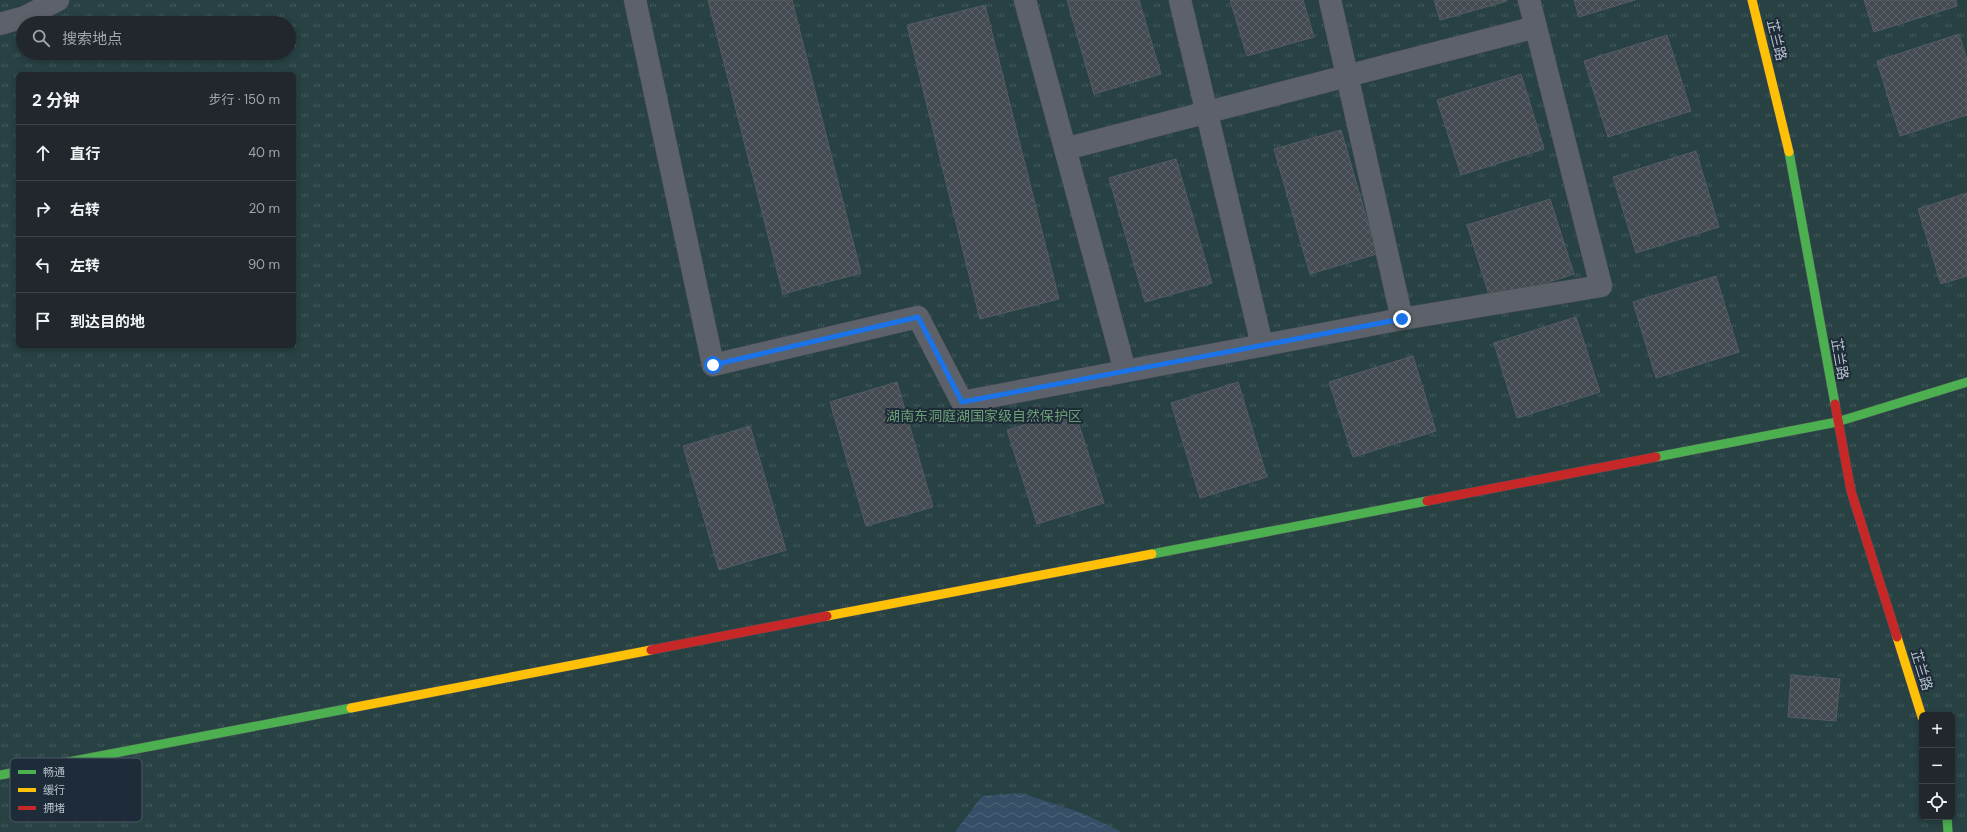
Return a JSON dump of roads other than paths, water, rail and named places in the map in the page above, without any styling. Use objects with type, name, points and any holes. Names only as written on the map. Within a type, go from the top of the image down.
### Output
[{"type":"street","points":[[27,16],[58,0]]},
{"type":"street","points":[[635,0],[713,365],[918,317],[962,402],[1402,319],[1601,286],[1529,0]]},
{"type":"street","points":[[1025,0],[1125,371]]},
{"type":"street","points":[[1180,0],[1262,345]]},
{"type":"street","points":[[1330,0],[1402,319]]},
{"type":"street","name":"芷兰路","points":[[1752,0],[1785,130],[1837,422],[1851,491],[1920,712]]},
{"type":"street","points":[[0,24],[16,20]]},
{"type":"street","points":[[1065,148],[1207,113],[1536,27]]},
{"type":"street","points":[[88,758],[1837,422],[1967,382]]},
{"type":"street","points":[[0,775],[10,773]]},
{"type":"street","points":[[1947,820],[1948,832]]},
{"type":"water","points":[[1021,793],[1082,813],[1122,832],[955,832],[982,796]]},
{"type":"park label","name":"湖南东洞庭湖国家级自然保护区","points":[[984,416]]}]
